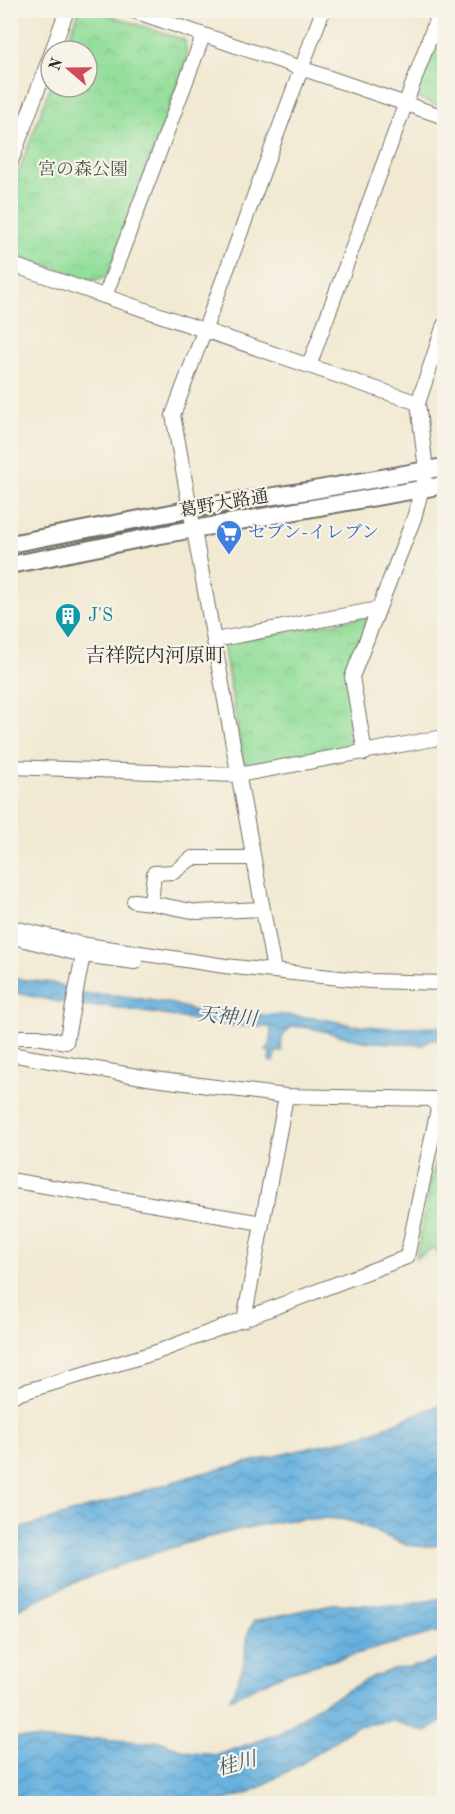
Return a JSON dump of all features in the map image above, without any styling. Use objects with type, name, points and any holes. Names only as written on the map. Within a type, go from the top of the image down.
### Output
[{"type":"main road","name":"葛野大路通","points":[[10,565],[193,530],[309,499],[444,467]]},
{"type":"main road","name":"葛野大路通","points":[[10,544],[190,510],[444,485]]},
{"type":"main road","points":[[80,531],[83,550]]},
{"type":"street","points":[[57,39],[67,10]]},
{"type":"street","points":[[131,10],[444,117]]},
{"type":"street","points":[[274,970],[173,415],[323,10]]},
{"type":"street","points":[[309,366],[440,10]]},
{"type":"street","points":[[105,296],[203,36]]},
{"type":"street","points":[[10,164],[39,87]]},
{"type":"street","points":[[10,264],[418,403]]},
{"type":"street","points":[[365,753],[351,677],[414,518],[422,488],[426,470],[418,403],[444,325]]},
{"type":"street","points":[[214,640],[378,609]]},
{"type":"street","points":[[10,767],[238,775],[444,737]]},
{"type":"street","points":[[151,903],[154,873],[174,872],[192,858],[253,858]]},
{"type":"street","points":[[134,901],[197,912],[262,909]]},
{"type":"street","points":[[10,927],[87,945],[225,966],[369,981],[444,983]]},
{"type":"street","points":[[10,936],[82,960],[214,972],[225,966]]},
{"type":"street","points":[[10,1037],[37,1037],[66,1042],[82,960]]},
{"type":"street","points":[[10,1054],[154,1080],[286,1096],[433,1099],[438,1109],[407,1257],[157,1352],[10,1396]]},
{"type":"street","points":[[244,1320],[286,1096]]},
{"type":"street","points":[[10,1180],[262,1223]]},
{"type":"green space","name":"宮の森公園","points":[[79,11],[96,11],[185,40],[187,60],[107,277],[93,281],[11,255],[10,195],[46,99],[99,99],[99,39],[68,39]]},
{"type":"green space","points":[[444,13],[444,108],[416,97],[415,94]]},
{"type":"green space","points":[[364,617],[369,621],[348,676],[359,729],[351,747],[244,765],[223,644]]},
{"type":"green space","points":[[444,1116],[444,1261],[440,1263],[435,1247],[416,1258]]},
{"type":"water","name":"天神川","points":[[10,978],[52,983],[85,994],[117,995],[173,1004],[195,1011],[209,1009],[225,1015],[284,1015],[389,1028],[444,1027],[444,1041],[432,1039],[423,1045],[362,1041],[311,1028],[293,1026],[283,1037],[282,1052],[275,1052],[274,1062],[269,1061],[270,1052],[266,1051],[270,1045],[271,1027],[234,1026],[105,1006],[79,1006],[11,992]]},
{"type":"water","points":[[444,1403],[444,1544],[415,1546],[404,1544],[363,1526],[340,1519],[282,1521],[179,1545],[93,1575],[11,1612],[11,1535],[19,1529],[199,1474],[365,1435]]},
{"type":"water","points":[[444,1598],[444,1630],[286,1673],[230,1699],[243,1667],[249,1629],[255,1621],[332,1604],[401,1606]]},
{"type":"water","name":"桂川","points":[[444,1657],[444,1720],[426,1732],[393,1721],[357,1726],[302,1763],[247,1794],[214,1803],[11,1803],[11,1737],[60,1741],[99,1739],[159,1741],[191,1753],[218,1755],[280,1733],[317,1707],[374,1676],[395,1669],[422,1665]]},
{"type":"place","name":"セブン-イレブン","points":[[229,556]]},
{"type":"place","name":"J'S","points":[[68,639]]},
{"type":"district","name":"吉祥院内河原町","points":[[155,657]]}]
